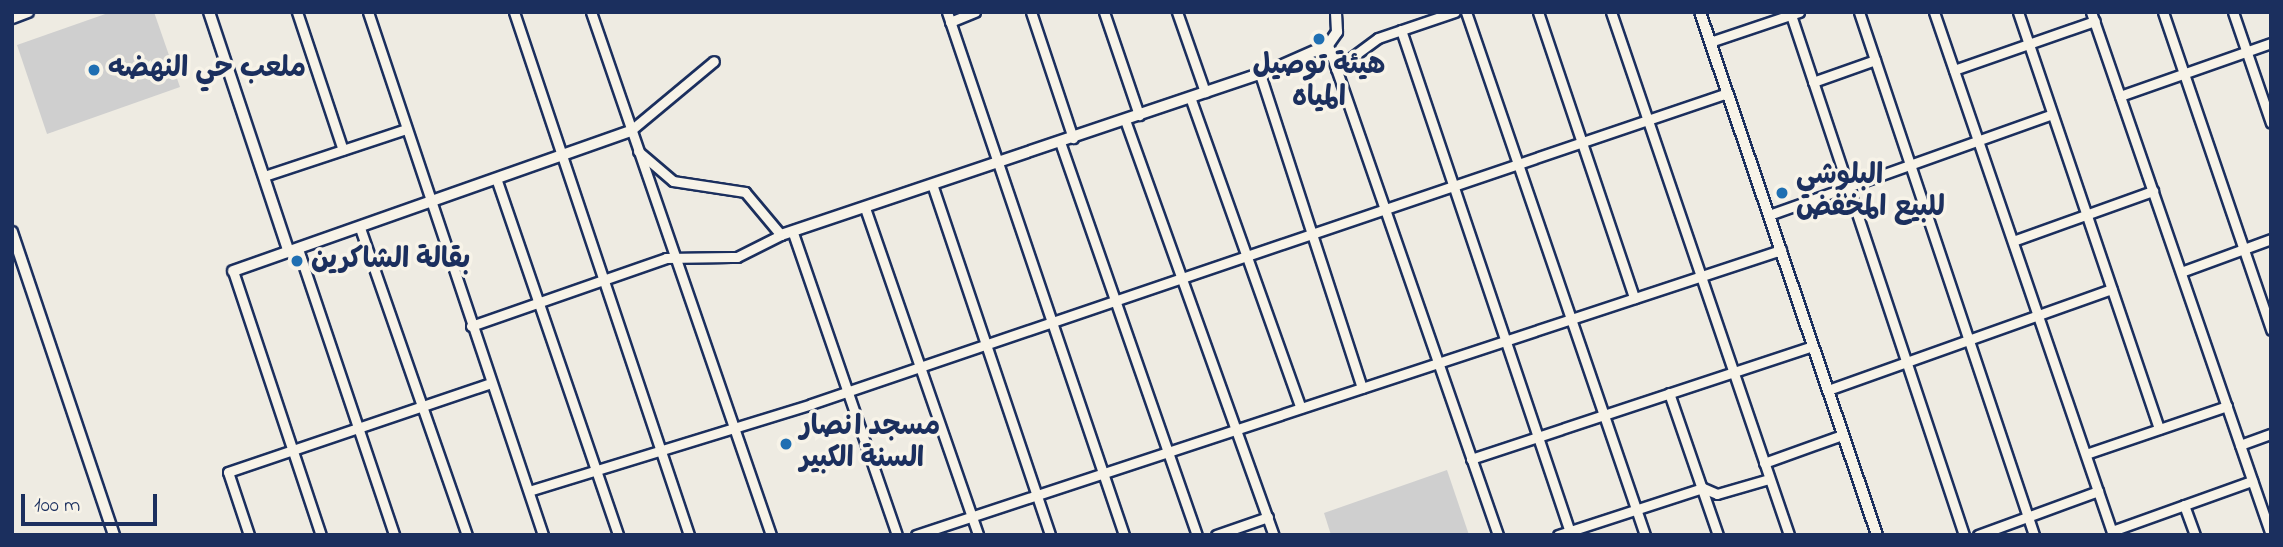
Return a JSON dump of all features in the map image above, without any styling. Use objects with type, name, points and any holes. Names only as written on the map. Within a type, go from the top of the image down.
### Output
[{"type":"street","points":[[12,18],[28,12]]},
{"type":"street","points":[[209,12],[264,176],[359,428],[394,535]]},
{"type":"street","points":[[297,12],[343,150]]},
{"type":"street","points":[[368,12],[543,535]]},
{"type":"street","points":[[514,12],[689,535]]},
{"type":"street","points":[[591,12],[771,535]]},
{"type":"street","points":[[975,12],[948,17],[1125,535]]},
{"type":"street","points":[[1031,12],[1073,138]]},
{"type":"street","points":[[1104,12],[1139,115]]},
{"type":"street","points":[[1177,12],[1205,92]]},
{"type":"street","points":[[471,326],[676,256],[737,257],[781,235],[1260,74],[1328,45],[1337,32],[1336,12]]},
{"type":"street","points":[[1336,69],[1357,60],[1371,42],[1455,12]]},
{"type":"street","points":[[1466,12],[1645,535]]},
{"type":"street","points":[[1538,12],[1634,298]]},
{"type":"street","points":[[1611,12],[1789,535]]},
{"type":"street","points":[[1700,12],[1877,535]]},
{"type":"street","points":[[1859,12],[2034,535]]},
{"type":"street","points":[[1934,12],[2113,533],[2252,481]]},
{"type":"street","points":[[2018,12],[2159,429]]},
{"type":"street","points":[[2163,12],[2271,330]]},
{"type":"street","points":[[2233,12],[2271,123]]},
{"type":"street","points":[[1710,42],[1793,13],[1813,82],[1964,535]]},
{"type":"street","points":[[1954,71],[2029,45],[2093,17],[2271,535]]},
{"type":"street","points":[[1401,30],[1570,533]]},
{"type":"street","points":[[2120,96],[2271,44]]},
{"type":"street","points":[[1328,45],[1497,535]]},
{"type":"street","points":[[1813,82],[1875,60]]},
{"type":"street","points":[[321,535],[233,271],[497,181],[630,131],[714,61]]},
{"type":"street","points":[[1260,74],[1362,388]]},
{"type":"street","points":[[529,491],[920,367],[1727,93]]},
{"type":"street","points":[[1190,97],[1244,257],[1301,408]]},
{"type":"street","points":[[1769,215],[2052,114]]},
{"type":"street","points":[[1125,120],[1234,430],[1274,535]]},
{"type":"street","points":[[264,176],[406,129]]},
{"type":"street","points":[[1060,142],[1196,535]]},
{"type":"street","points":[[637,150],[673,181],[745,192],[781,235]]},
{"type":"street","points":[[497,181],[618,535]]},
{"type":"street","points":[[932,184],[1050,535]]},
{"type":"street","points":[[2012,241],[2153,191]]},
{"type":"street","points":[[866,208],[978,535]]},
{"type":"street","points":[[360,228],[467,535]]},
{"type":"street","points":[[12,232],[114,535]]},
{"type":"street","points":[[793,233],[897,535]]},
{"type":"street","points":[[2181,272],[2271,239]]},
{"type":"street","points":[[916,535],[1781,250]]},
{"type":"street","points":[[1828,390],[2112,289]]},
{"type":"street","points":[[1471,459],[1813,346]]},
{"type":"street","points":[[249,535],[228,472],[491,383]]},
{"type":"street","points":[[1669,393],[1718,535]]},
{"type":"street","points":[[2086,454],[2227,406]]},
{"type":"street","points":[[2240,444],[2271,434]]},
{"type":"street","points":[[1764,463],[1842,435]]},
{"type":"street","points":[[1558,535],[1703,488],[1717,494],[1769,479]]},
{"type":"street","points":[[1978,535],[2098,491]]},
{"type":"street","points":[[2184,505],[2194,535]]},
{"type":"street","points":[[1216,535],[1268,517]]},
{"type":"shaded area","points":[[111,12],[154,12],[180,87],[47,134],[17,45]]},
{"type":"shaded area","points":[[1447,470],[1469,535],[1331,535],[1324,513]]},
{"type":"place","name":"هيئة توصيل المياه","points":[[1319,39]]},
{"type":"place","name":"ملعب حي النهضه","points":[[94,70]]},
{"type":"place","name":"البلوشي للبيع المخفض","points":[[1782,193]]},
{"type":"place","name":"بقالة الشاكرين","points":[[297,261]]},
{"type":"place","name":"مسجد انصار السنة الكبير","points":[[786,444]]}]
